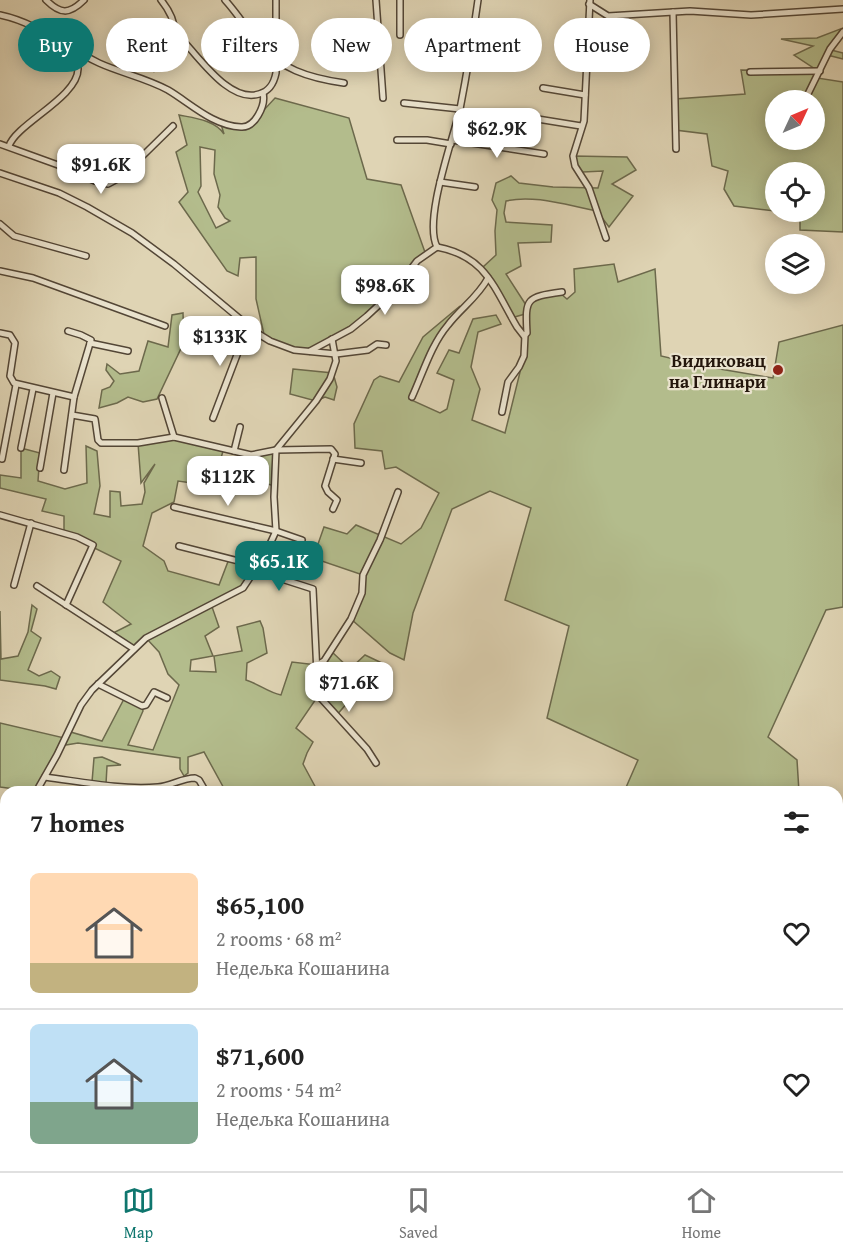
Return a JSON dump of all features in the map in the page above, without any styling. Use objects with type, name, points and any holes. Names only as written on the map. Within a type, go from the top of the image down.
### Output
[{"type":"street","points":[[46,0],[55,9],[62,11],[71,10],[84,0]]},
{"type":"street","points":[[161,0],[171,18]]},
{"type":"street","points":[[225,0],[239,18]]},
{"type":"street","points":[[276,0],[276,18]]},
{"type":"street","points":[[376,0],[383,98]]},
{"type":"street","points":[[400,0],[400,35]]},
{"type":"street","points":[[476,18],[478,0]]},
{"type":"street","points":[[590,2],[608,16],[690,10],[751,15],[843,9]]},
{"type":"street","points":[[590,2],[584,121],[573,156],[575,166],[589,188],[606,238]]},
{"type":"street","points":[[674,12],[676,149]]},
{"type":"street","points":[[0,15],[18,21]]},
{"type":"street","points":[[0,21],[8,17]]},
{"type":"street","points":[[810,90],[830,49],[843,32]]},
{"type":"street","points":[[189,48],[230,89],[247,95],[263,93],[275,80],[276,72]]},
{"type":"street","points":[[94,60],[168,90],[195,109],[231,125],[244,127],[251,124],[263,104],[263,93]]},
{"type":"street","points":[[750,72],[820,71]]},
{"type":"street","points":[[9,146],[13,137],[35,120],[75,81],[77,72]]},
{"type":"street","points":[[299,72],[312,78],[344,83]]},
{"type":"street","points":[[437,247],[434,214],[467,72]]},
{"type":"street","points":[[543,88],[585,95]]},
{"type":"street","points":[[404,103],[460,108]]},
{"type":"street","points":[[519,116],[581,126]]},
{"type":"street","points":[[0,144],[108,184],[122,177],[173,126]]},
{"type":"street","points":[[397,140],[452,142],[544,154]]},
{"type":"street","points":[[0,173],[59,193],[113,221],[174,264],[265,339],[283,347],[336,354],[368,350],[377,344],[386,345]]},
{"type":"street","points":[[440,182],[475,187]]},
{"type":"street","points":[[0,224],[14,236],[86,256]]},
{"type":"street","points":[[437,247],[468,257],[482,268],[521,334],[525,335]]},
{"type":"street","points":[[308,352],[351,329],[367,316],[395,290],[417,261],[437,247]]},
{"type":"street","points":[[0,271],[33,278],[165,326]]},
{"type":"street","points":[[412,397],[447,325],[483,288],[488,278]]},
{"type":"street","points":[[502,412],[508,382],[524,356],[527,333],[526,306],[530,301],[547,294],[562,292]]},
{"type":"street","points":[[213,417],[248,326]]},
{"type":"street","points":[[64,470],[74,397],[91,340],[81,334],[68,331]]},
{"type":"street","points":[[0,333],[10,335],[14,339],[14,360],[10,376],[16,384],[74,397]]},
{"type":"street","points":[[40,786],[81,705],[98,684],[146,638],[243,588],[273,541],[276,531],[274,497],[276,450],[316,401],[330,379],[335,366],[336,354],[332,339]]},
{"type":"street","points":[[90,343],[128,351]]},
{"type":"street","points":[[2,459],[16,384]]},
{"type":"street","points":[[21,448],[33,389]]},
{"type":"street","points":[[40,468],[53,393]]},
{"type":"street","points":[[162,398],[174,437]]},
{"type":"street","points":[[72,414],[94,418],[98,440],[101,443],[138,443],[174,437],[259,455],[276,450],[329,449],[334,452],[325,486],[337,500],[333,509]]},
{"type":"street","points":[[234,451],[240,427]]},
{"type":"street","points":[[333,459],[361,464]]},
{"type":"street","points":[[317,665],[324,661],[351,619],[362,593],[363,574],[380,540],[398,492]]},
{"type":"street","points":[[174,507],[276,531],[302,540]]},
{"type":"street","points":[[0,515],[77,537],[93,545],[66,605]]},
{"type":"street","points":[[14,585],[31,523]]},
{"type":"street","points":[[179,546],[256,568],[313,589],[318,695],[367,749],[376,763]]},
{"type":"street","points":[[37,586],[134,649]]},
{"type":"street","points":[[98,684],[142,706],[146,705],[154,692],[167,698]]},
{"type":"street","points":[[45,777],[101,786]]},
{"type":"street","points":[[167,786],[195,778],[202,786]]},
{"type":"green space","points":[[843,28],[843,32],[831,50],[843,53],[843,59],[827,55],[817,78],[843,82],[843,232],[800,230],[800,222],[825,222],[825,162],[765,162],[765,210],[734,206],[724,189],[728,171],[712,166],[707,134],[675,130],[675,99],[745,94],[741,70],[818,71],[794,55],[813,46],[781,39],[817,38]]},
{"type":"green space","points":[[275,98],[349,118],[367,179],[401,185],[426,255],[367,316],[308,352],[265,339],[256,299],[256,257],[240,258],[238,276],[227,271],[179,202],[188,192],[176,152],[187,145],[179,115],[210,123],[224,134],[220,121],[231,125],[251,124]],"holes":[[[200,147],[215,150],[214,174],[220,195],[218,207],[225,218],[230,221],[216,228],[198,192],[201,186]]]},
{"type":"green space","points":[[573,156],[627,157],[636,170],[612,184],[633,196],[609,227],[597,211],[540,200],[506,201],[504,213],[506,222],[552,225],[551,242],[518,243],[521,266],[506,274],[526,305],[534,298],[561,294],[567,299],[575,292],[574,269],[614,264],[618,282],[655,269],[661,356],[773,378],[779,342],[843,325],[843,607],[826,610],[768,737],[797,760],[799,786],[627,786],[638,760],[547,718],[569,626],[505,600],[531,508],[490,491],[452,509],[413,613],[404,660],[390,653],[351,619],[362,593],[363,575],[316,559],[294,566],[293,554],[311,555],[317,547],[324,527],[347,534],[356,525],[401,544],[421,528],[439,493],[396,467],[385,469],[382,451],[355,448],[354,424],[374,380],[380,376],[399,382],[423,337],[460,306],[437,344],[409,399],[440,413],[447,409],[454,380],[437,373],[449,350],[459,353],[473,319],[496,315],[501,324],[478,332],[471,367],[480,389],[472,420],[505,433],[524,356],[525,314],[511,318],[482,268],[496,255],[497,210],[492,200],[496,183],[511,176],[519,183],[553,187],[598,188],[603,171],[583,172],[575,166]]},
{"type":"green space","points":[[183,313],[184,342],[157,399],[143,402],[128,397],[99,408],[102,390],[110,387],[114,381],[106,370],[107,364],[120,374],[139,371],[148,341],[168,347],[172,315]]},
{"type":"green space","points":[[293,369],[333,373],[337,387],[334,400],[325,397],[316,401],[290,394]]},
{"type":"green space","points":[[168,437],[224,448],[217,471],[204,468],[199,484],[178,481],[174,502],[152,513],[143,546],[164,561],[168,571],[219,585],[229,559],[258,566],[243,588],[211,604],[219,627],[205,636],[213,656],[191,660],[190,671],[216,672],[214,656],[242,651],[237,627],[260,621],[267,653],[247,663],[246,680],[276,694],[281,695],[292,662],[317,665],[331,651],[350,669],[365,655],[382,663],[335,717],[318,696],[296,728],[313,742],[303,764],[315,786],[223,786],[204,752],[188,757],[188,773],[184,776],[180,769],[180,758],[78,743],[60,746],[39,786],[0,786],[0,723],[64,738],[67,731],[102,741],[125,697],[142,706],[143,711],[128,745],[153,750],[179,685],[168,674],[159,652],[146,638],[134,649],[111,634],[131,624],[103,602],[121,561],[64,533],[64,516],[42,511],[46,499],[0,488],[0,475],[21,478],[21,448],[40,453],[38,481],[65,489],[87,483],[86,446],[97,451],[100,486],[94,514],[110,517],[110,491],[120,492],[121,506],[142,504],[145,492],[144,483],[155,464],[141,483],[138,443]]},
{"type":"green space","points":[[276,450],[275,486],[234,475],[241,454]]},
{"type":"green space","points":[[32,605],[37,609],[31,631],[41,638],[28,670],[39,676],[51,671],[60,677],[56,689],[0,680],[0,611],[1,659],[18,656],[28,632]]},
{"type":"green space","points":[[102,757],[121,765],[107,766],[106,784],[92,782],[94,758]]},
{"type":"place","name":"Видиковац на Глинари","points":[[778,370]]}]
